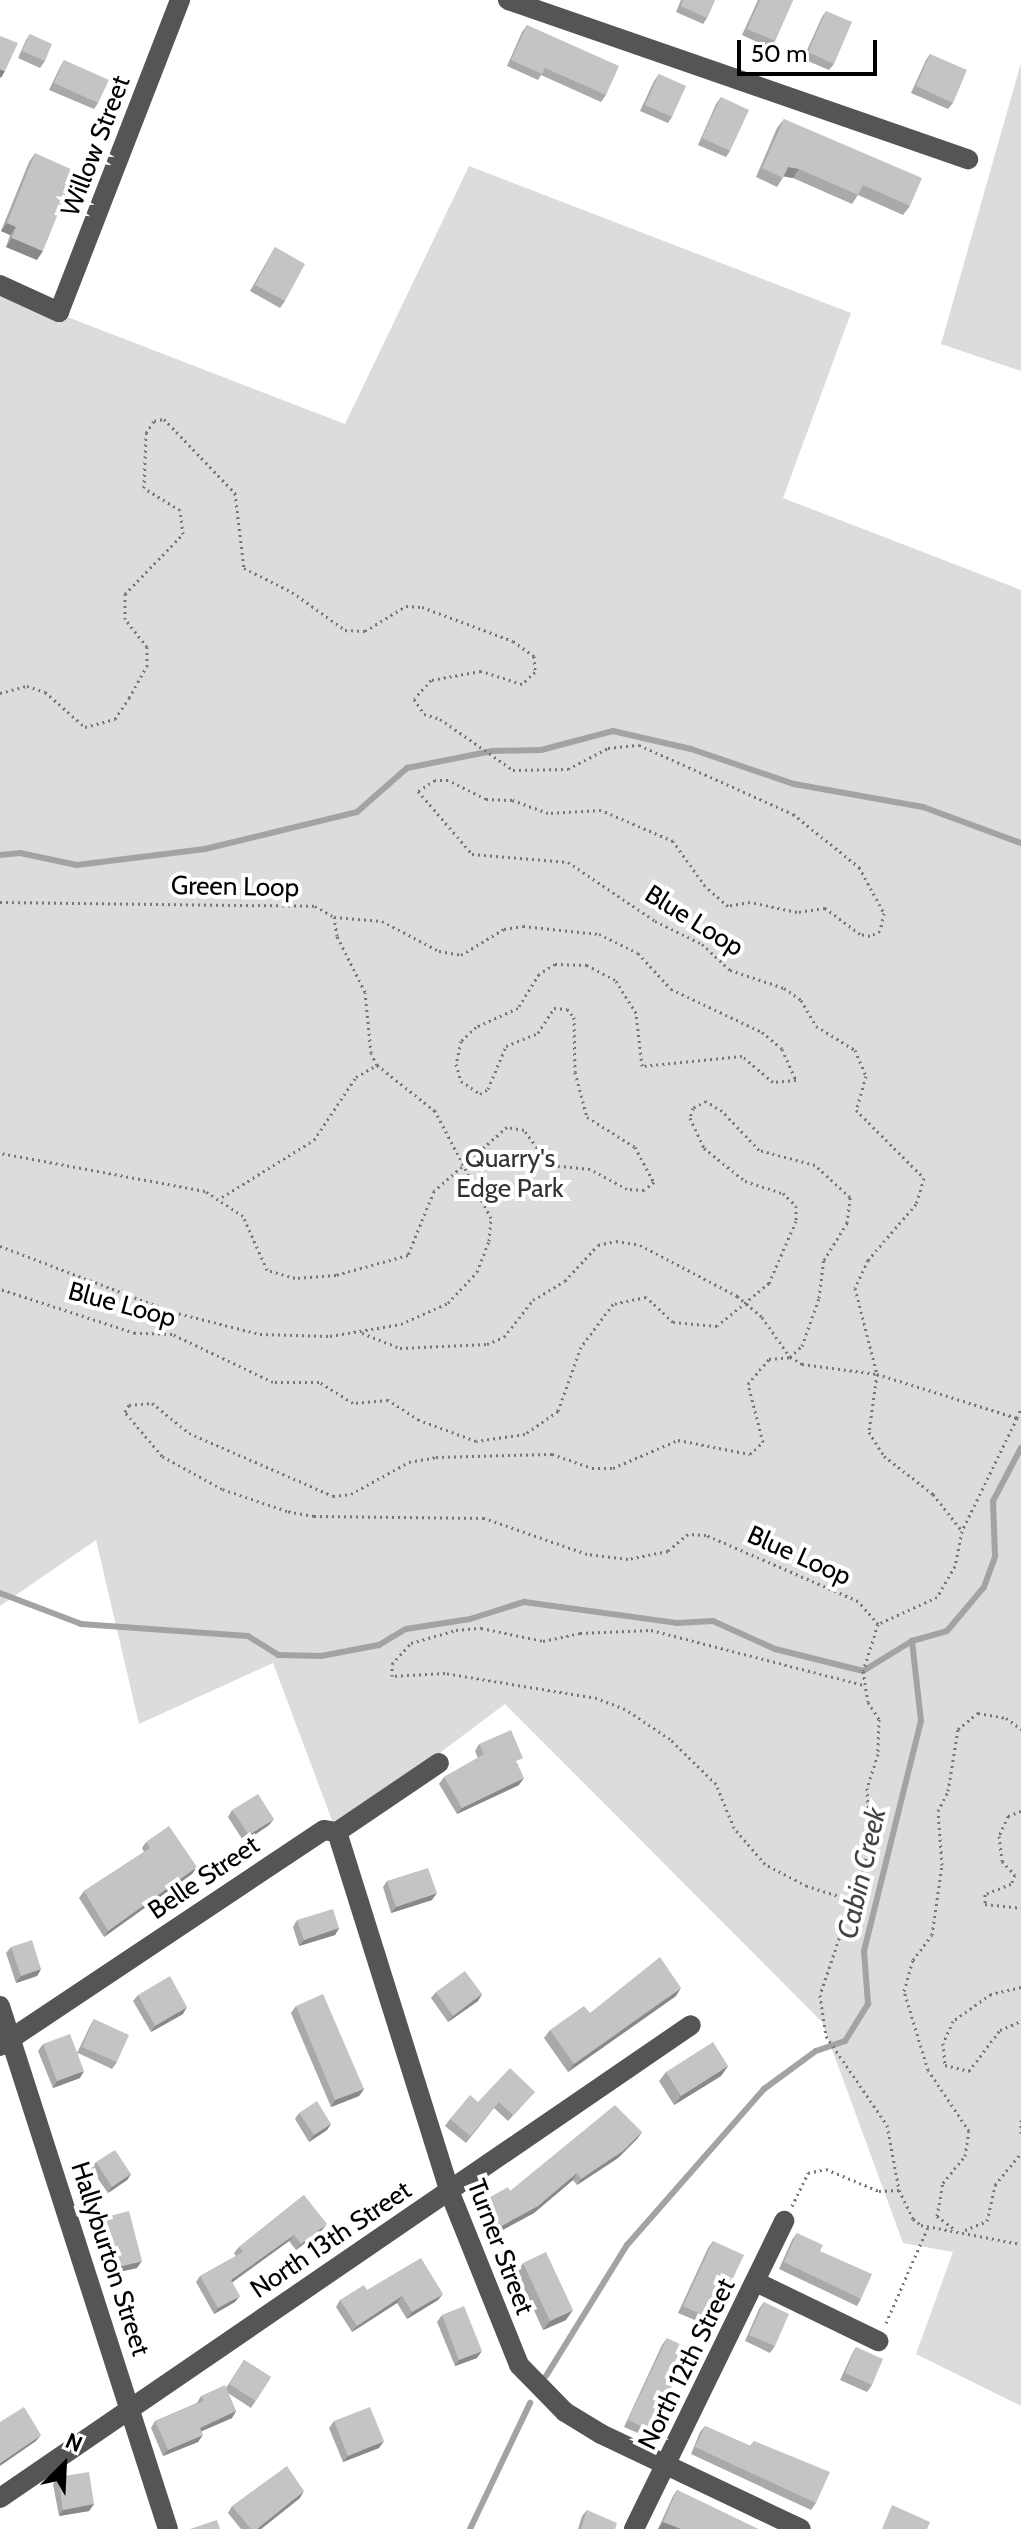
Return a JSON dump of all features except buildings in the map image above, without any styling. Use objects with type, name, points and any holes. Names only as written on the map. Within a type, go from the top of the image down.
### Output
[{"type":"street","name":"Willow Street","points":[[0,285],[59,312],[180,0]]},
{"type":"street","points":[[508,0],[968,159]]},
{"type":"street","name":"Belle Street","points":[[5,2043],[324,1830],[337,1832],[439,1763]]},
{"type":"street","name":"Turner Street","points":[[337,1832],[450,2193],[519,2365],[537,2389],[601,2434],[801,2529]]},
{"type":"street","name":"Hallyburton Street","points":[[0,2006],[5,2043],[132,2408],[168,2529]]},
{"type":"street","name":"North 13th Street","points":[[0,2498],[450,2193],[691,2025]]},
{"type":"street","name":"North 12th Street","points":[[634,2529],[784,2221]]},
{"type":"street","points":[[756,2282],[878,2341]]},
{"type":"path","name":"Blue Loop","points":[[0,693],[27,686],[45,692],[85,727],[115,719],[129,698],[147,666],[147,647],[125,619],[125,594],[183,534],[180,510],[144,488],[146,433],[154,421],[164,419],[235,493],[244,568],[292,592],[345,630],[365,631],[406,606],[422,607],[527,648],[537,664],[522,684],[470,671],[431,680],[414,699],[424,714],[440,719],[513,770],[568,769],[608,748],[639,745],[812,826],[872,883],[884,913],[880,931],[860,934],[825,908],[797,912],[750,902],[728,906],[711,893],[673,841],[601,810],[548,813],[512,800],[486,799],[448,780],[435,780],[418,791],[472,854],[568,862],[655,921],[702,944],[730,970],[784,988],[801,1000],[816,1026],[855,1050],[866,1076],[856,1110],[924,1178],[916,1204],[868,1260],[855,1288],[877,1374],[868,1413],[873,1443],[939,1500],[962,1531]]},
{"type":"path","name":"Green Loop","points":[[0,902],[315,906],[334,917],[382,921],[439,951],[461,955],[504,929],[523,926],[599,934],[638,953],[679,993],[762,1032],[782,1049],[796,1080],[773,1082],[742,1056],[642,1066],[636,1013],[615,980],[587,965],[555,964],[539,974],[518,1008],[476,1027],[461,1041],[456,1064],[461,1081],[480,1094],[488,1089],[506,1046],[538,1033],[554,1008],[567,1009],[577,1033],[575,1072],[587,1117],[635,1147],[654,1182],[644,1190],[627,1189],[590,1169],[548,1162],[524,1130],[513,1126],[434,1191],[408,1255],[336,1275],[295,1278],[267,1270],[243,1216],[220,1198]]},
{"type":"path","points":[[0,1246],[173,1312],[260,1334],[358,1331],[401,1324],[448,1303],[477,1272],[489,1241],[491,1218],[464,1164],[423,1096],[377,1065],[371,1053],[365,992],[337,936],[334,917]]},
{"type":"path","points":[[0,1153],[220,1198],[314,1140],[356,1077],[377,1065]]},
{"type":"path","name":"Blue Loop","points":[[0,1289],[135,1333],[172,1334],[273,1382],[319,1382],[353,1403],[388,1400],[419,1420],[491,1442],[525,1434],[558,1411],[581,1347],[613,1304],[646,1297],[673,1322],[717,1326],[769,1283],[799,1215],[792,1199],[745,1181],[704,1148],[690,1118],[693,1108],[706,1101],[722,1111],[759,1150],[815,1165],[850,1197],[847,1223],[824,1260],[808,1334],[790,1357],[769,1359],[748,1384],[763,1442],[750,1454],[678,1440],[613,1468],[592,1468],[552,1454],[436,1457],[409,1462],[365,1489],[342,1495],[189,1433],[152,1403],[129,1405],[125,1412],[162,1456],[222,1489],[287,1511],[314,1516],[484,1518],[587,1554],[628,1559],[668,1551],[688,1534],[706,1535],[858,1601],[878,1624]]},
{"type":"path","points":[[358,1331],[400,1348],[487,1344],[504,1337],[533,1300],[565,1281],[598,1245],[616,1241],[663,1254],[746,1303],[762,1317],[790,1357],[815,1368],[877,1374],[1017,1418]]},
{"type":"path","points":[[1021,1409],[962,1531],[955,1566],[937,1597],[878,1624],[865,1659],[864,1685],[879,1719],[878,1746],[867,1788],[870,1847],[848,1899],[850,1917],[820,1995],[826,2036],[887,2125],[899,2190],[913,2219],[929,2226],[1021,2244]]},
{"type":"path","points":[[848,1899],[807,1886],[765,1864],[734,1828],[716,1784],[670,1739],[625,1709],[597,1698],[445,1673],[392,1676],[392,1664],[411,1643],[456,1630],[481,1628],[543,1641],[580,1633],[651,1630],[864,1685]]},
{"type":"path","points":[[963,2231],[937,2216],[943,2183],[965,2156],[969,2131],[928,2070],[904,1991],[913,1960],[932,1935],[942,1865],[938,1811],[948,1791],[958,1729],[978,1713],[1006,1718],[1021,1729]]},
{"type":"path","points":[[1021,1811],[1008,1816],[999,1836],[1002,1861],[1015,1875],[1011,1884],[985,1894],[985,1904],[1021,1908]]},
{"type":"path","points":[[1021,1987],[991,1994],[953,2021],[943,2043],[945,2065],[969,2071],[1000,2030],[1021,2021]]},
{"type":"path","points":[[1021,2120],[1021,2133]]},
{"type":"path","points":[[963,2231],[987,2221],[995,2185],[1021,2153]]},
{"type":"path","points":[[784,2221],[808,2173],[826,2169],[879,2191],[899,2190]]},
{"type":"path","points":[[878,2341],[929,2226]]},
{"type":"green space","points":[[1021,63],[1021,371],[941,344]]},
{"type":"green space","name":"Quarry's Edge Park","points":[[469,166],[851,313],[783,498],[1021,590],[1021,2406],[916,2354],[953,2252],[903,2243],[822,2022],[505,1704],[336,1831],[273,1663],[139,1724],[96,1540],[0,1606],[0,291],[345,424]]},
{"type":"waterway","points":[[0,855],[20,853],[77,865],[205,849],[357,812],[407,768],[492,751],[541,750],[613,731],[691,749],[794,784],[923,807],[1021,843]]},
{"type":"waterway","points":[[0,1593],[81,1624],[248,1636],[278,1655],[321,1656],[379,1645],[406,1629],[470,1619],[524,1602],[677,1623],[713,1621],[775,1649],[863,1671],[912,1641],[947,1631],[984,1587],[995,1556],[993,1501],[1021,1448]]},
{"type":"waterway","name":"Cabin Creek","points":[[546,2376],[627,2245],[764,2089],[816,2051],[845,2041],[868,2004],[864,1951],[921,1721],[912,1641]]},
{"type":"waterway","name":"Cabin Creek","points":[[470,2529],[530,2403]]}]
